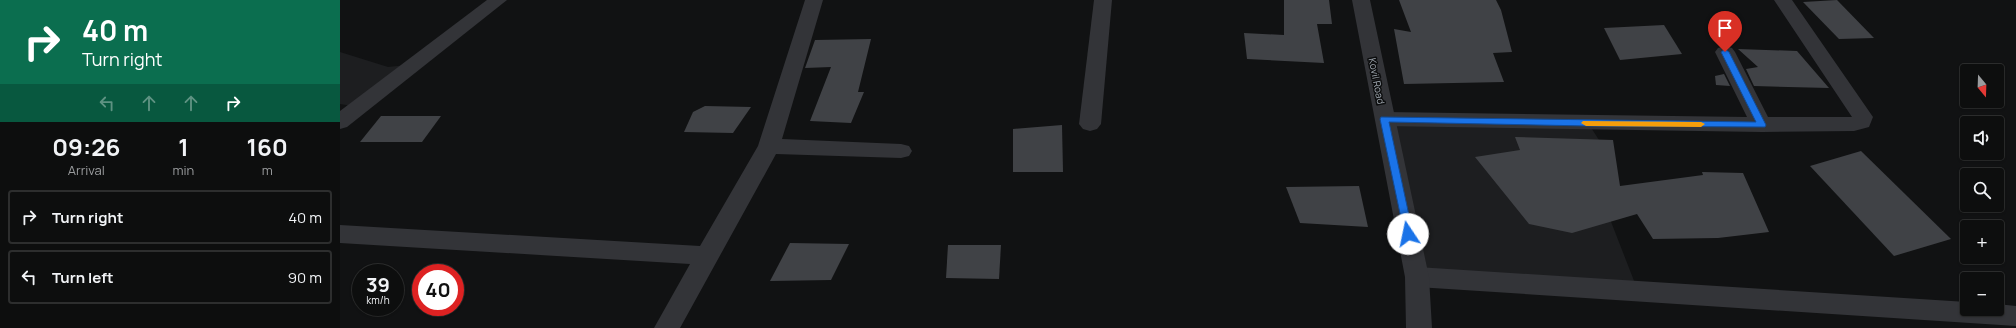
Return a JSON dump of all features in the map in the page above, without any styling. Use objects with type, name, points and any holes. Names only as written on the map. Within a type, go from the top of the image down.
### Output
[{"type":"street","points":[[340,122],[498,0]]},
{"type":"street","points":[[667,328],[769,146],[814,0]]},
{"type":"street","points":[[1090,124],[1103,0]]},
{"type":"street","name":"Kovil Road","points":[[1361,0],[1417,277],[1419,328]]},
{"type":"street","points":[[1384,119],[1588,124],[1762,125],[1854,124],[1862,122],[1863,117],[1783,0]]},
{"type":"street","points":[[1725,52],[1762,125]]},
{"type":"street","points":[[769,146],[901,150]]},
{"type":"street","points":[[340,234],[708,256]]},
{"type":"street","points":[[1417,277],[2016,316]]},
{"type":"shaded area","points":[[340,52],[388,67],[416,64],[359,107],[340,104]]},
{"type":"shaded area","points":[[1385,119],[1588,123],[1601,143],[1601,196],[1638,291],[1417,277]]},
{"type":"building","points":[[1284,0],[1329,0],[1332,24],[1317,24],[1324,63],[1247,59],[1244,33],[1284,35]]},
{"type":"building","points":[[1399,0],[1496,0],[1501,10],[1512,52],[1493,53],[1504,82],[1404,84],[1394,29],[1411,32]]},
{"type":"building","points":[[1837,0],[1874,38],[1839,39],[1803,2]]},
{"type":"building","points":[[1664,25],[1682,54],[1620,60],[1604,28]]},
{"type":"building","points":[[871,39],[858,92],[864,92],[851,123],[810,121],[831,67],[805,68],[815,40]]},
{"type":"building","points":[[1738,49],[1797,51],[1829,88],[1754,86],[1746,69],[1758,67]]},
{"type":"building","points":[[1724,74],[1730,86],[1716,85],[1715,76]]},
{"type":"building","points":[[705,106],[751,107],[733,133],[684,132],[693,112]]},
{"type":"building","points":[[381,116],[441,116],[422,142],[360,142]]},
{"type":"building","points":[[1062,125],[1063,172],[1013,172],[1013,129]]},
{"type":"building","points":[[1515,137],[1613,140],[1620,186],[1703,175],[1702,172],[1743,173],[1769,232],[1718,238],[1653,239],[1637,214],[1572,233],[1529,224],[1475,157],[1520,150]]},
{"type":"building","points":[[1861,151],[1951,239],[1894,256],[1810,166]]},
{"type":"building","points":[[1359,186],[1368,227],[1300,223],[1286,187]]},
{"type":"building","points":[[790,243],[849,244],[831,280],[770,281]]},
{"type":"building","points":[[948,245],[1001,245],[999,279],[946,278]]},
{"type":"slow traffic","points":[[1586,123],[1701,124]]},
{"type":"route","points":[[1408,234],[1384,119],[1588,124],[1762,125],[1725,52]]}]
